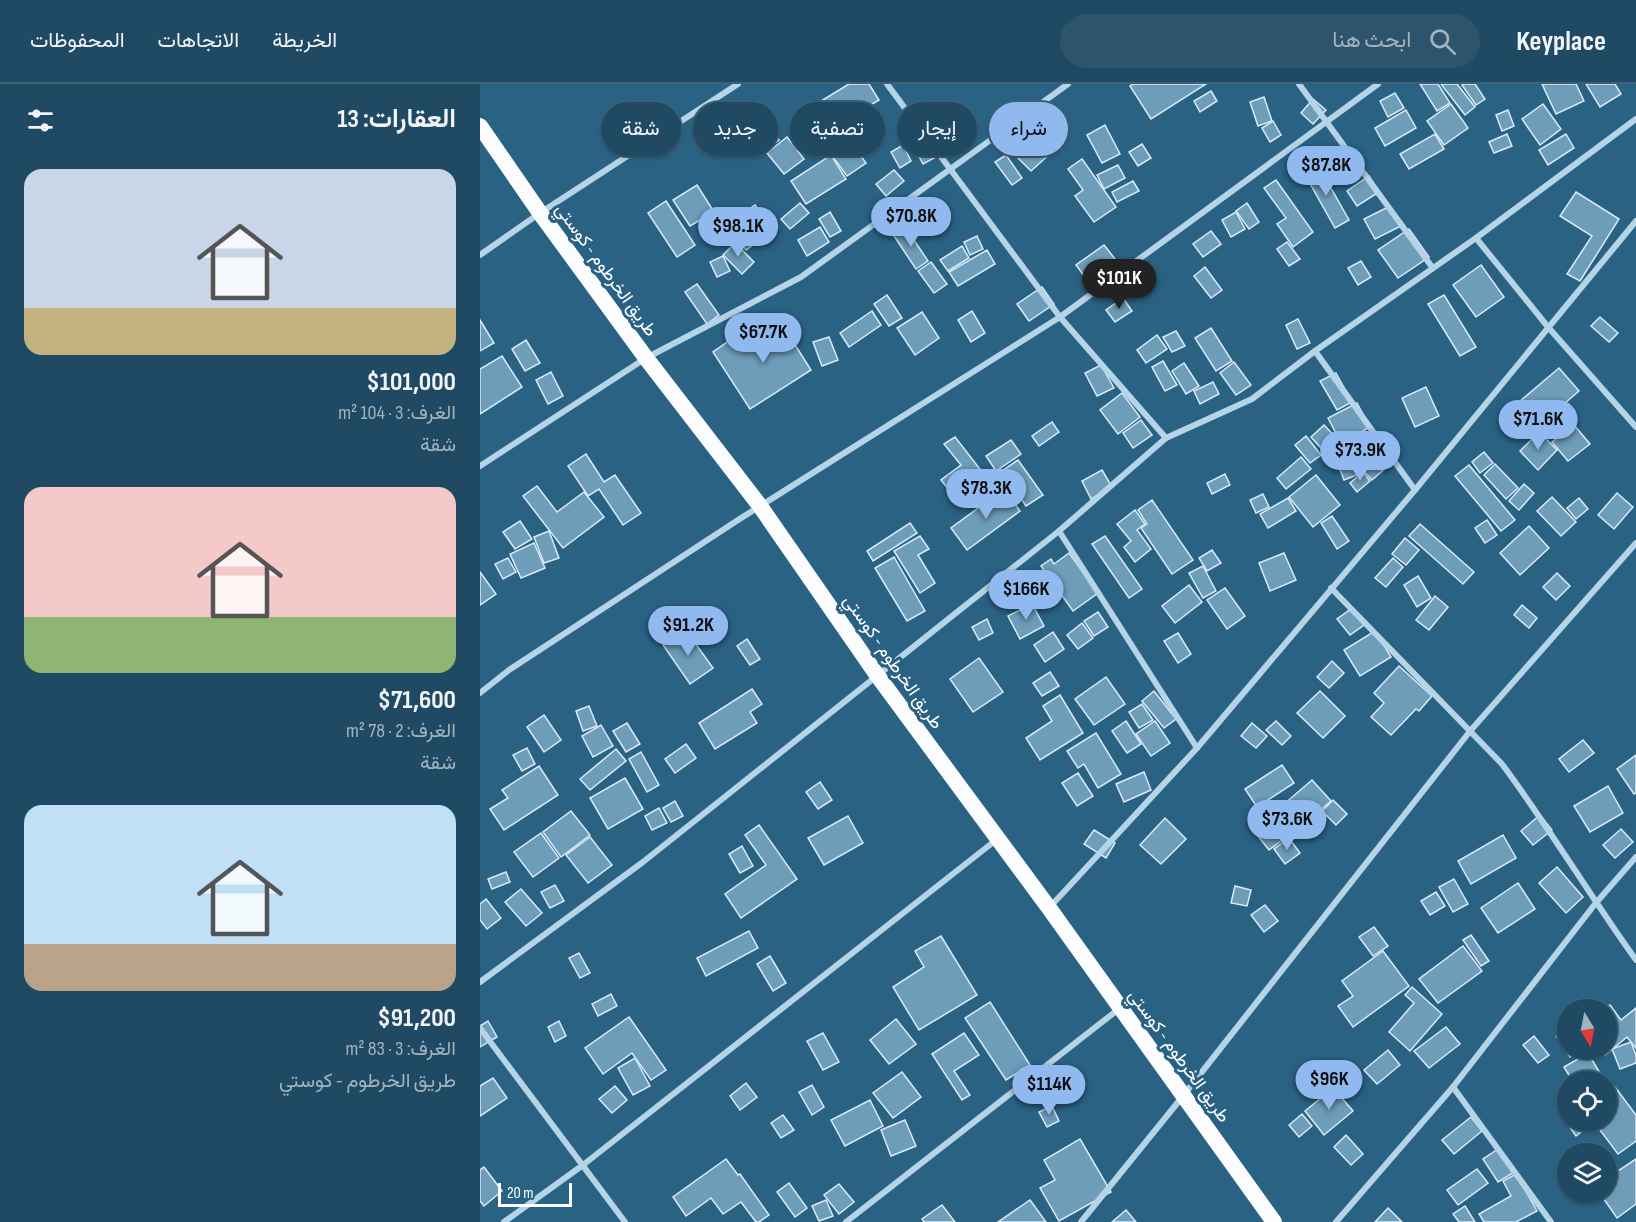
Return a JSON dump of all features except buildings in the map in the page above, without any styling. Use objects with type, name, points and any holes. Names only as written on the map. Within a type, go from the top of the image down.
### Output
[{"type":"highway","name":"طريق الخرطوم - كوستي","points":[[480,126],[540,213],[646,358],[760,506],[877,675],[1049,908],[1274,1222]]},
{"type":"street","points":[[480,255],[540,213],[738,84]]},
{"type":"street","points":[[887,84],[1060,316],[1166,438]]},
{"type":"street","points":[[480,466],[646,358],[801,277],[1068,84]]},
{"type":"street","points":[[1299,84],[1432,267]]},
{"type":"street","points":[[480,693],[509,670],[760,506],[1060,316],[1378,84]]},
{"type":"street","points":[[480,982],[643,862],[1059,531],[1166,438],[1252,399],[1315,351],[1476,238],[1636,119]]},
{"type":"street","points":[[1049,908],[1197,748],[1415,490],[1636,221]]},
{"type":"street","points":[[1476,238],[1548,327],[1636,427]]},
{"type":"street","points":[[1315,351],[1415,490]]},
{"type":"street","points":[[1059,531],[1197,748]]},
{"type":"street","points":[[1081,1222],[1471,730],[1636,543]]},
{"type":"street","points":[[1331,588],[1502,764],[1595,904],[1636,960]]},
{"type":"street","points":[[504,1222],[583,1165],[998,839]]},
{"type":"street","points":[[1336,1222],[1453,1087],[1595,904],[1636,857]]},
{"type":"street","points":[[846,1222],[1120,1008]]},
{"type":"street","points":[[480,1028],[625,1222]]},
{"type":"street","points":[[1453,1087],[1551,1222]]}]
